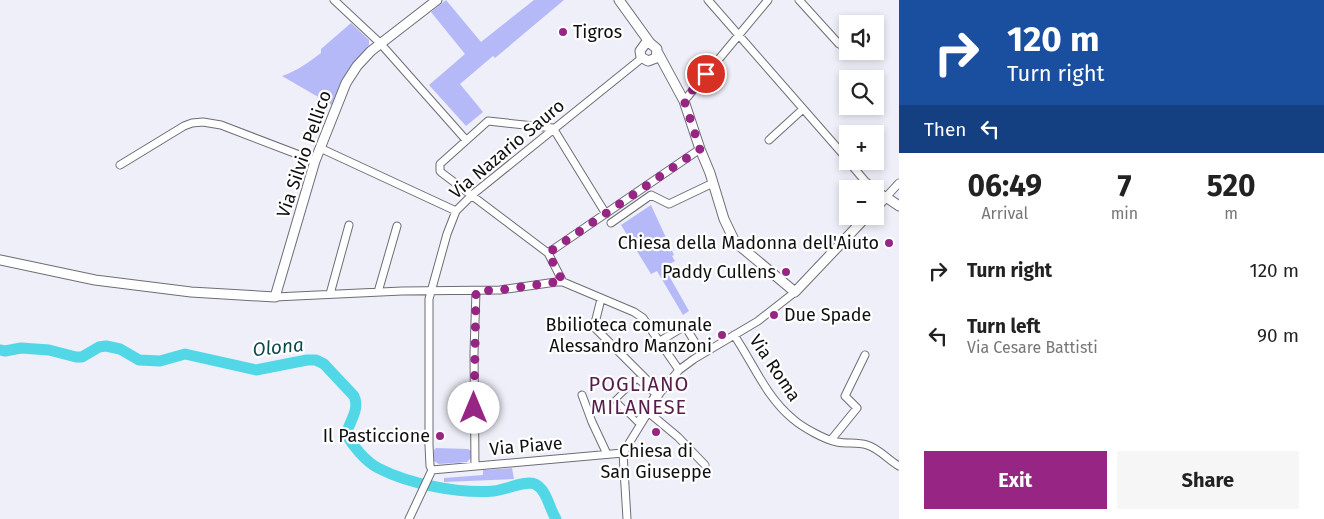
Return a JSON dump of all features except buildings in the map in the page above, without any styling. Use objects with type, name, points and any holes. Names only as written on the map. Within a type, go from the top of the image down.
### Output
[{"type":"street","points":[[334,0],[380,43],[466,140]]},
{"type":"street","name":"Via Silvio Pellico","points":[[275,297],[315,161],[351,74],[380,43],[437,0]]},
{"type":"street","points":[[619,0],[637,25],[647,44],[656,46],[684,100],[724,219],[735,242],[795,292]]},
{"type":"street","points":[[708,0],[839,151]]},
{"type":"street","points":[[800,0],[839,44]]},
{"type":"street","points":[[684,100],[767,1]]},
{"type":"street","points":[[647,44],[640,51],[644,59],[657,63],[668,72]]},
{"type":"street","points":[[644,59],[656,58],[658,53]]},
{"type":"street","name":"Via Nazario Sauro","points":[[432,470],[430,466],[429,299],[447,234],[456,211],[472,195],[553,128],[644,59]]},
{"type":"street","points":[[769,140],[804,110]]},
{"type":"street","points":[[563,282],[548,253],[442,173],[439,168],[442,162],[490,120],[553,128],[606,214]]},
{"type":"street","points":[[120,165],[184,126],[203,122],[221,125],[315,161]]},
{"type":"street","points":[[320,148],[456,211]]},
{"type":"street","points":[[548,253],[700,149]]},
{"type":"street","points":[[856,170],[865,181],[899,206]]},
{"type":"street","points":[[611,223],[652,196],[669,204],[713,183]]},
{"type":"street","points":[[886,197],[899,183]]},
{"type":"street","points":[[330,294],[349,224]]},
{"type":"street","points":[[657,394],[637,379],[615,400],[637,422],[657,394],[680,370],[702,354],[758,320],[795,292],[858,225]]},
{"type":"street","points":[[378,292],[397,226]]},
{"type":"street","points":[[0,260],[95,280],[191,292],[275,297],[432,290],[500,290],[563,282],[634,312],[643,318],[680,370]]},
{"type":"street","points":[[475,466],[476,291]]},
{"type":"street","points":[[601,299],[594,327],[657,394]]},
{"type":"street","points":[[660,341],[685,326],[702,354]]},
{"type":"street","name":"Via Roma","points":[[734,335],[767,390],[793,420],[836,442],[854,442],[880,451],[899,466]]},
{"type":"street","points":[[831,440],[857,408],[845,396],[865,355]]},
{"type":"street","points":[[582,394],[592,422],[607,454]]},
{"type":"street","points":[[627,519],[623,453],[657,394]]},
{"type":"street","points":[[648,412],[678,437],[704,465]]},
{"type":"street","name":"Via Piave","points":[[432,470],[623,453]]},
{"type":"street","points":[[409,519],[432,470]]},
{"type":"shaded area","points":[[446,0],[481,42],[534,0],[564,0],[495,58],[493,56],[460,84],[483,112],[466,126],[429,85],[465,54],[431,12]]},
{"type":"shaded area","points":[[351,23],[369,40],[369,45],[347,72],[332,105],[282,76],[298,69],[321,53],[321,49]]},
{"type":"shaded area","points":[[651,205],[674,255],[672,256],[675,261],[664,267],[689,311],[683,315],[657,271],[651,274],[621,225]]},
{"type":"shaded area","points":[[436,448],[468,449],[471,451],[471,458],[467,462],[439,464],[434,461],[434,450]]},
{"type":"shaded area","points":[[512,468],[514,479],[444,482],[444,478],[483,475],[483,470]]},
{"type":"waterway","name":"Olona","points":[[0,350],[21,348],[49,350],[82,357],[99,347],[106,346],[120,349],[139,360],[160,361],[185,354],[256,370],[316,360],[324,364],[354,396],[356,406],[346,434],[360,453],[373,465],[404,479],[434,487],[465,491],[494,491],[526,483],[535,484],[542,490],[556,519]]},
{"type":"place","name":"Tigros","points":[[563,32]]},
{"type":"place","name":"Chiesa della Madonna dell'Aiuto","points":[[889,243]]},
{"type":"place","name":"Paddy Cullens","points":[[786,272]]},
{"type":"place","name":"Due Spade","points":[[774,315]]},
{"type":"place","name":"Bbilioteca comunale Alessandro Manzoni","points":[[722,335]]},
{"type":"place","name":"Chiesa di San Giuseppe","points":[[656,432]]},
{"type":"place","name":"Il Pasticcione","points":[[440,436]]},
{"type":"district","name":"POGLIANO MILANESE","points":[[639,396]]},
{"type":"route","points":[[474,408],[476,291],[563,282],[548,253],[700,149],[684,100],[706,74]]}]
